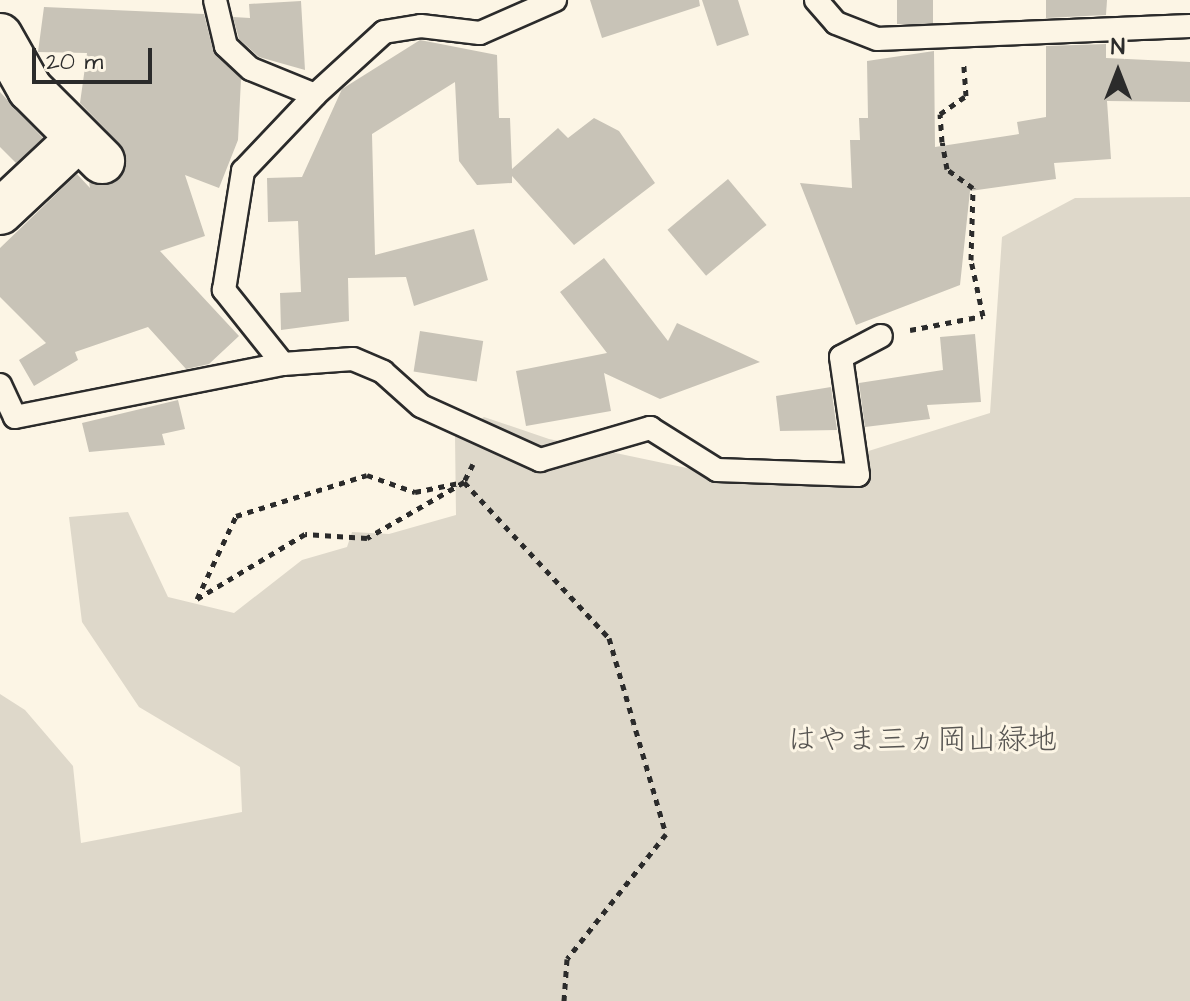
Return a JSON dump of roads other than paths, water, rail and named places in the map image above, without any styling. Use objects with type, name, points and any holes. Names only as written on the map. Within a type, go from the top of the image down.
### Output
[{"type":"street","points":[[0,36],[30,89],[90,150],[0,212]]},
{"type":"lane","points":[[215,0],[226,46],[251,69],[315,95]]},
{"type":"lane","points":[[283,364],[224,290],[243,171],[315,95],[384,32],[421,26],[480,33],[555,0]]},
{"type":"lane","points":[[816,0],[836,23],[877,39],[1190,26]]},
{"type":"lane","points":[[0,385],[15,417],[283,364],[353,359],[383,372],[421,406],[540,460],[650,428],[717,470],[858,475],[841,357],[881,336]]},
{"type":"park label","name":"はやま三ヵ岡山緑地","points":[[922,740]]}]
